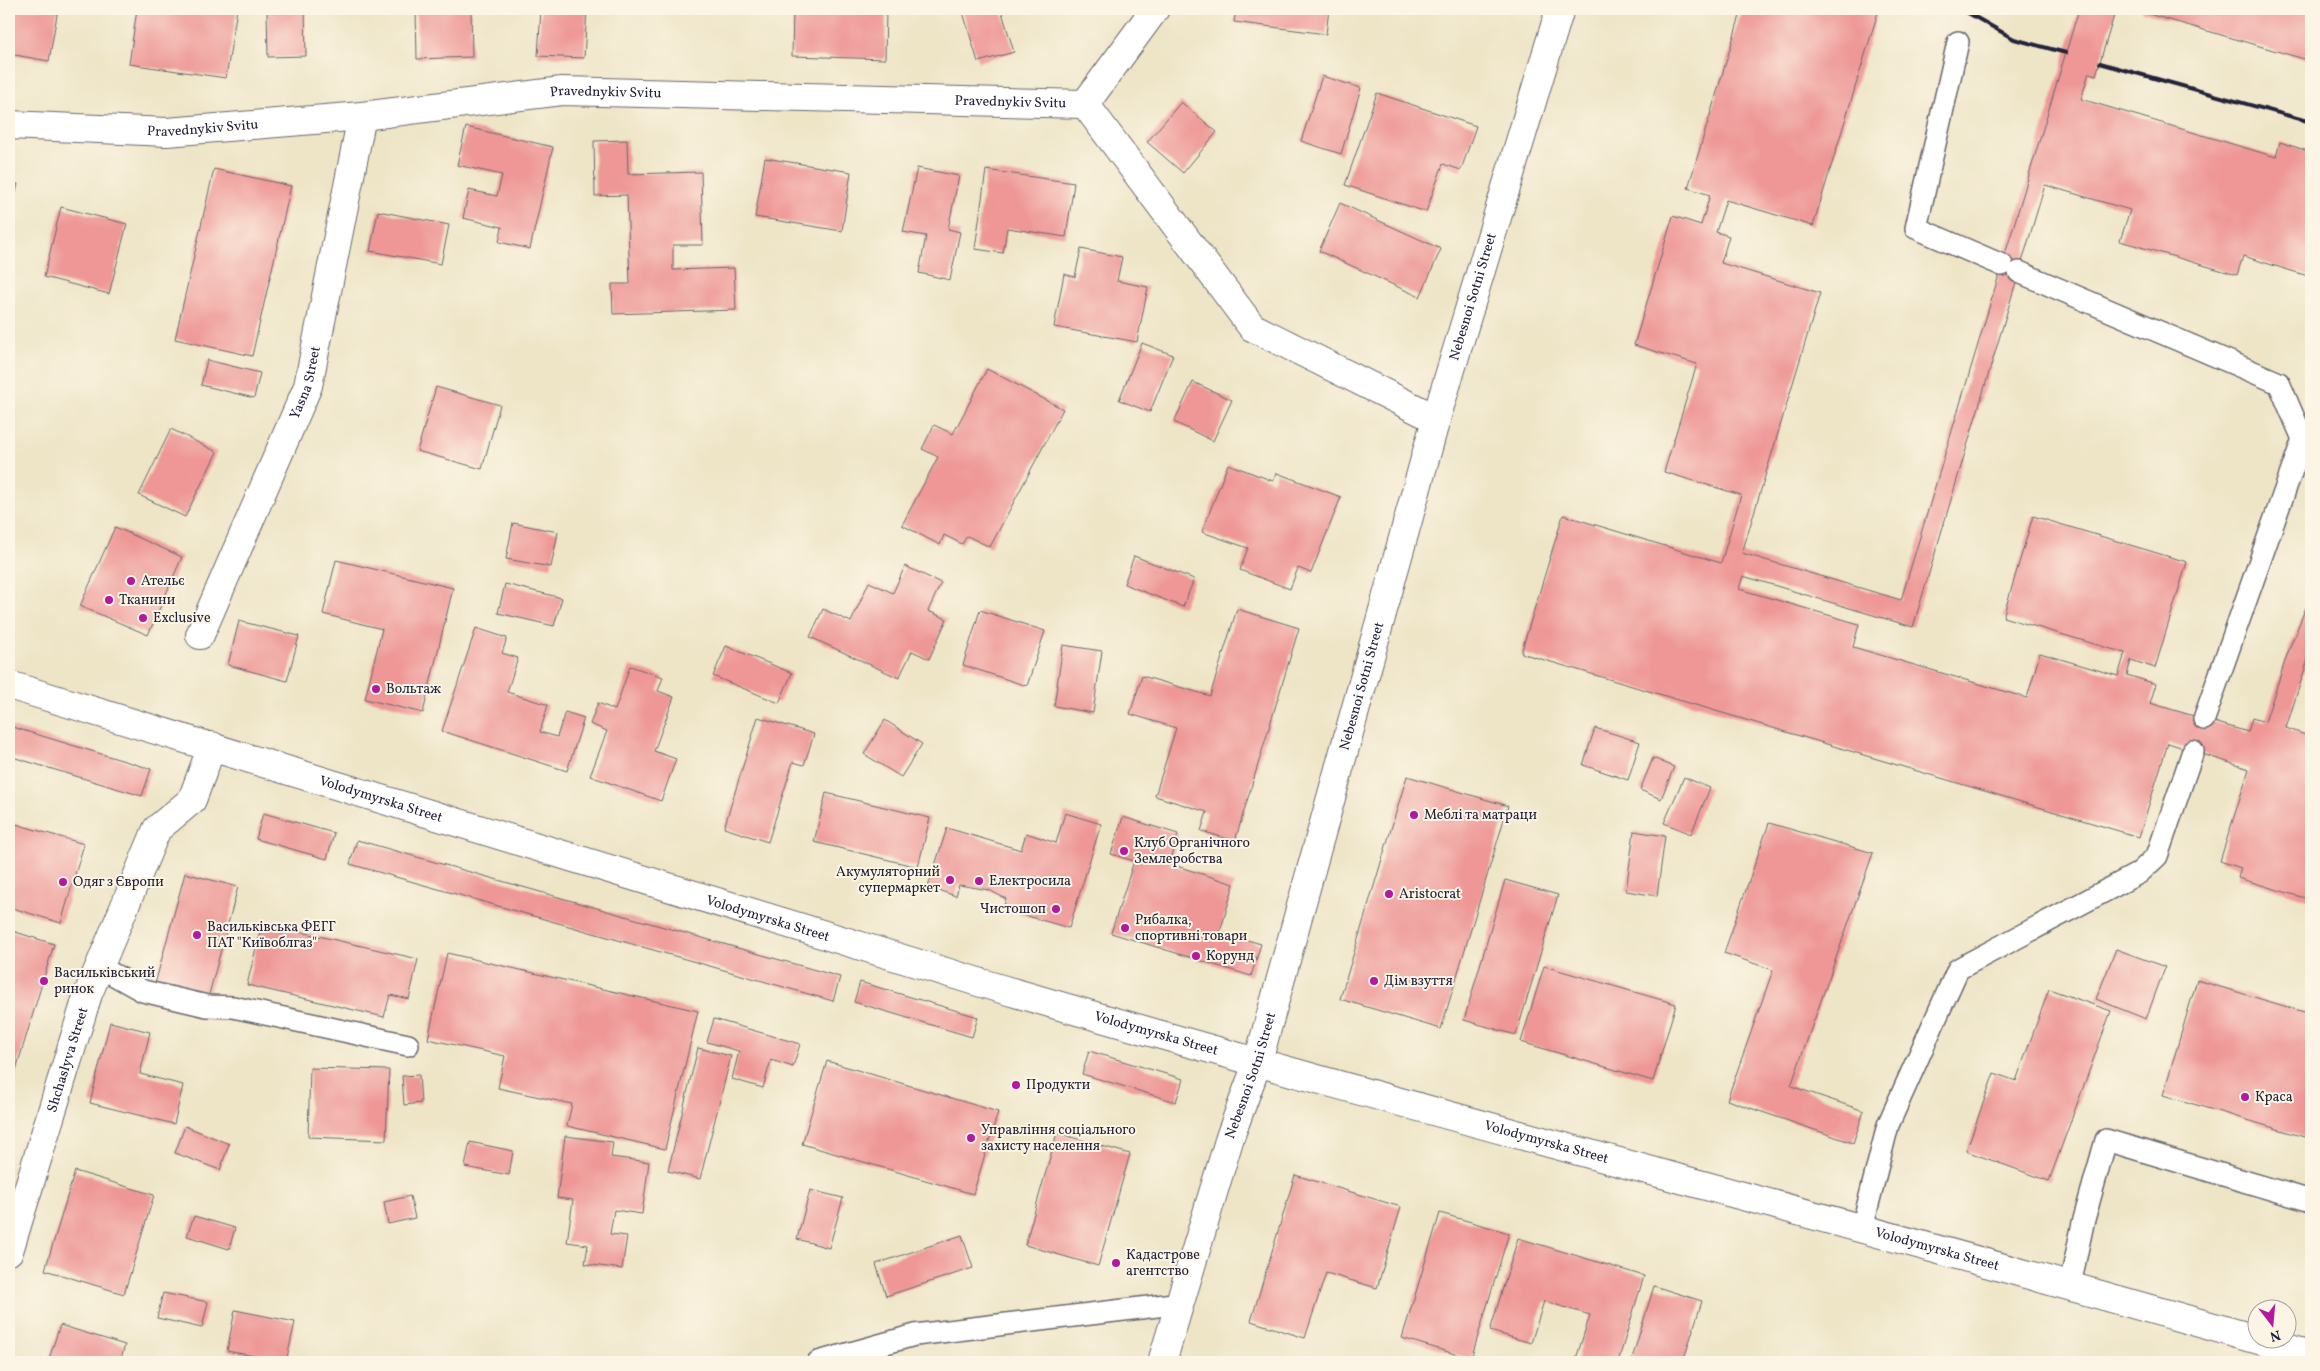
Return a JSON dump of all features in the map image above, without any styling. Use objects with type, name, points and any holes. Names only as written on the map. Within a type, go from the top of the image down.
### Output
[{"type":"street","name":"Pravednykiv Svitu","points":[[9,125],[167,132],[362,116],[562,91],[1085,104],[1155,9]]},
{"type":"street","name":"Nebesnoi Sotni Street","points":[[1162,1362],[1182,1303],[1230,1137],[1258,1061],[1436,419],[1560,9]]},
{"type":"street","points":[[1085,104],[1252,327],[1436,419]]},
{"type":"street","name":"Yasna Street","points":[[200,635],[308,386],[362,116]]},
{"type":"street","name":"Volodymyrska Street","points":[[9,685],[994,986],[1663,1175],[2070,1285],[2311,1355]]},
{"type":"street","name":"Shchaslyva Street","points":[[9,1251],[88,994],[157,829],[192,800],[212,746]]},
{"type":"lane","points":[[1958,42],[1916,228],[2278,383],[2302,439],[2204,719]]},
{"type":"lane","points":[[1862,1228],[1888,1125],[1958,969],[2139,873],[2157,856],[2193,751]]},
{"type":"lane","points":[[100,967],[144,991],[207,1006],[233,1008],[408,1045]]},
{"type":"lane","points":[[2070,1285],[2083,1223],[2106,1140],[2311,1201]]},
{"type":"lane","points":[[818,1362],[915,1335],[1182,1303]]},
{"type":"building","points":[[9,9],[58,9],[49,61],[9,54]]},
{"type":"building","points":[[137,9],[237,9],[226,78],[129,64]]},
{"type":"building","points":[[267,9],[305,9],[306,56],[268,57]]},
{"type":"building","points":[[416,9],[471,9],[472,57],[417,59]]},
{"type":"building","points":[[541,9],[587,9],[584,58],[538,56]]},
{"type":"building","points":[[793,9],[886,9],[885,59],[792,56]]},
{"type":"building","points":[[962,9],[1001,9],[1014,52],[978,62]]},
{"type":"building","points":[[1236,9],[1329,9],[1326,34],[1234,22]]},
{"type":"building","points":[[1742,9],[1879,9],[1813,226],[1726,200],[1716,232],[1729,236],[1721,263],[1820,293],[1742,553],[1901,600],[2079,9],[2116,9],[2096,75],[2089,73],[2081,99],[2276,157],[2280,142],[2311,152],[2311,277],[2243,256],[2237,275],[2120,241],[2130,210],[2045,185],[1913,627],[1743,576],[1739,589],[1859,624],[1853,647],[2027,698],[2040,653],[2118,676],[2125,653],[2003,617],[2033,516],[2187,562],[2155,668],[2131,660],[2127,675],[2156,684],[2150,703],[2248,732],[2252,718],[2265,722],[2289,649],[2311,595],[2311,650],[2286,728],[2311,737],[2311,900],[2238,878],[2241,868],[2220,861],[2249,769],[2168,743],[2139,837],[1521,653],[1563,515],[1721,563],[1741,495],[1664,472],[1697,364],[1634,345],[1673,216],[1701,225],[1710,195],[1688,188]]},
{"type":"building","points":[[2142,9],[2311,9],[2311,61],[2142,12]]},
{"type":"building","points":[[1322,76],[1361,88],[1341,154],[1301,141]]},
{"type":"building","points":[[1377,93],[1476,126],[1461,170],[1443,164],[1426,212],[1345,185]]},
{"type":"building","points":[[1181,102],[1217,132],[1183,173],[1147,142]]},
{"type":"building","points":[[466,127],[553,147],[530,249],[499,242],[502,227],[463,218],[469,190],[497,196],[502,175],[457,165]]},
{"type":"building","points":[[627,140],[628,174],[701,172],[703,245],[673,245],[673,270],[734,268],[736,310],[613,314],[612,284],[630,284],[627,195],[595,196],[594,141]]},
{"type":"building","points":[[765,158],[851,172],[842,231],[755,217]]},
{"type":"building","points":[[917,168],[959,176],[948,229],[960,232],[950,280],[919,273],[926,236],[903,232]]},
{"type":"building","points":[[214,169],[291,186],[252,356],[175,339]]},
{"type":"building","points":[[986,170],[1074,183],[1066,237],[1007,228],[1003,253],[975,249]]},
{"type":"building","points":[[9,182],[18,184],[9,220]]},
{"type":"building","points":[[1340,203],[1441,249],[1420,297],[1319,251]]},
{"type":"building","points":[[61,207],[127,224],[109,294],[44,277]]},
{"type":"building","points":[[378,211],[449,225],[441,264],[370,251]]},
{"type":"building","points":[[1081,249],[1122,257],[1117,281],[1148,287],[1137,342],[1054,327],[1064,274],[1075,277]]},
{"type":"building","points":[[1142,343],[1173,355],[1150,412],[1119,400]]},
{"type":"building","points":[[207,360],[260,373],[254,398],[201,385]]},
{"type":"building","points":[[987,369],[1063,409],[990,547],[967,536],[962,544],[944,535],[940,545],[902,525],[938,457],[922,449],[934,425],[953,434]]},
{"type":"building","points":[[1193,382],[1232,400],[1213,441],[1174,422]]},
{"type":"building","points":[[436,387],[500,405],[482,469],[417,451]]},
{"type":"building","points":[[171,429],[217,452],[185,517],[139,495]]},
{"type":"building","points":[[1228,464],[1273,481],[1277,473],[1341,497],[1311,573],[1298,568],[1290,589],[1240,570],[1248,548],[1202,532]]},
{"type":"building","points":[[513,523],[558,532],[551,567],[506,559]]},
{"type":"building","name":"Ательє","points":[[115,527],[182,557],[148,635],[80,606]]},
{"type":"building","points":[[1134,556],[1194,579],[1183,607],[1124,584]]},
{"type":"building","points":[[336,560],[453,588],[423,713],[365,699],[382,629],[323,614]]},
{"type":"building","points":[[905,566],[941,583],[928,611],[947,619],[929,659],[912,651],[899,678],[810,637],[823,609],[851,622],[869,582],[893,593]]},
{"type":"building","points":[[505,584],[562,598],[554,626],[498,613]]},
{"type":"building","points":[[1237,609],[1299,628],[1235,841],[1201,831],[1207,812],[1155,796],[1176,728],[1130,714],[1142,676],[1210,696]]},
{"type":"building","points":[[980,610],[1045,631],[1027,686],[963,665]]},
{"type":"building","points":[[239,621],[299,636],[287,681],[228,665]]},
{"type":"building","points":[[476,628],[507,638],[502,653],[518,658],[507,692],[548,705],[540,732],[557,737],[565,712],[584,718],[567,771],[442,731]]},
{"type":"building","points":[[1063,645],[1102,651],[1093,713],[1054,706]]},
{"type":"building","points":[[726,646],[792,673],[779,703],[713,676]]},
{"type":"building","points":[[630,666],[663,677],[658,691],[674,697],[654,751],[676,759],[661,801],[590,776],[607,731],[590,724],[598,703],[615,710]]},
{"type":"building","points":[[758,717],[814,734],[804,765],[793,762],[768,842],[724,828]]},
{"type":"building","points":[[885,720],[922,744],[901,777],[864,754]]},
{"type":"building","points":[[9,726],[151,769],[142,796],[9,756]]},
{"type":"building","points":[[1595,728],[1640,742],[1628,780],[1583,765]]},
{"type":"building","points":[[1653,758],[1674,767],[1661,799],[1640,790]]},
{"type":"building","points":[[1407,776],[1508,806],[1441,1029],[1340,999]]},
{"type":"building","points":[[1684,777],[1710,788],[1691,834],[1664,823]]},
{"type":"building","points":[[826,793],[930,818],[918,867],[814,842]]},
{"type":"building","points":[[263,813],[334,833],[327,859],[256,839]]},
{"type":"building","points":[[1065,813],[1101,824],[1069,928],[1003,909],[1006,899],[989,890],[959,885],[956,896],[928,887],[947,828],[1021,850],[1026,833],[1056,843]]},
{"type":"building","points":[[1123,817],[1178,834],[1170,864],[1234,884],[1220,932],[1261,944],[1251,976],[1111,933],[1134,861],[1111,854]]},
{"type":"building","points":[[9,822],[84,844],[61,923],[9,907]]},
{"type":"building","points":[[1769,823],[1873,853],[1791,1086],[1864,1111],[1853,1143],[1727,1100],[1773,970],[1724,953]]},
{"type":"building","points":[[1634,831],[1665,836],[1657,896],[1626,891]]},
{"type":"building","points":[[357,840],[840,977],[833,1001],[350,864]]},
{"type":"building","name":"Васильківська ФЕГГ ПАТ \"Київоблгаз\"","points":[[185,873],[238,887],[208,998],[155,984]]},
{"type":"building","points":[[1505,880],[1558,895],[1516,1035],[1464,1020]]},
{"type":"building","points":[[262,923],[418,959],[409,999],[390,995],[384,1017],[247,985]]},
{"type":"building","points":[[9,930],[54,944],[9,1093]]},
{"type":"building","points":[[2116,949],[2165,967],[2146,1019],[2096,999]]},
{"type":"building","points":[[447,953],[698,1011],[665,1149],[567,1126],[572,1104],[498,1088],[505,1056],[428,1039]]},
{"type":"building","points":[[1544,966],[1676,1004],[1653,1081],[1521,1042]]},
{"type":"building","points":[[2197,980],[2311,1014],[2311,1139],[2163,1095]]},
{"type":"building","points":[[860,982],[978,1017],[972,1037],[854,1002]]},
{"type":"building","points":[[2049,989],[2111,1011],[2049,1181],[1966,1151],[1994,1073],[2016,1081]]},
{"type":"building","points":[[714,1019],[800,1044],[793,1067],[771,1060],[763,1088],[732,1079],[739,1051],[707,1042]]},
{"type":"building","points":[[110,1022],[150,1032],[140,1074],[183,1085],[174,1124],[90,1103]]},
{"type":"building","points":[[698,1048],[731,1056],[700,1179],[668,1171]]},
{"type":"building","points":[[1089,1051],[1183,1079],[1176,1102],[1082,1074]]},
{"type":"building","points":[[827,1061],[998,1112],[973,1194],[802,1144]]},
{"type":"building","points":[[310,1068],[389,1070],[386,1140],[308,1137]]},
{"type":"building","points":[[419,1075],[421,1103],[404,1105],[402,1076]]},
{"type":"building","points":[[185,1126],[229,1144],[220,1170],[175,1153]]},
{"type":"building","points":[[1057,1133],[1130,1154],[1098,1266],[1025,1245]]},
{"type":"building","points":[[565,1136],[613,1142],[611,1157],[649,1162],[642,1214],[614,1210],[610,1234],[627,1236],[622,1269],[585,1264],[588,1245],[567,1242],[573,1200],[557,1198]]},
{"type":"building","points":[[470,1142],[513,1151],[509,1175],[465,1167]]},
{"type":"building","points":[[75,1171],[154,1195],[124,1294],[45,1270]]},
{"type":"building","points":[[1295,1175],[1401,1207],[1377,1288],[1326,1273],[1305,1338],[1251,1321]]},
{"type":"building","points":[[810,1190],[843,1198],[829,1248],[797,1239]]},
{"type":"building","points":[[410,1196],[415,1218],[388,1224],[384,1202]]},
{"type":"building","points":[[1440,1213],[1509,1233],[1471,1359],[1402,1338]]},
{"type":"building","points":[[194,1216],[235,1228],[229,1249],[187,1236]]},
{"type":"building","points":[[962,1235],[973,1268],[886,1296],[876,1264]]},
{"type":"building","points":[[1518,1238],[1644,1276],[1618,1362],[1575,1362],[1590,1315],[1544,1301],[1531,1343],[1490,1331]]},
{"type":"building","points":[[1654,1286],[1702,1301],[1683,1362],[1631,1362]]},
{"type":"building","points":[[163,1293],[208,1302],[202,1328],[157,1318]]},
{"type":"building","points":[[235,1310],[295,1322],[286,1362],[227,1351]]},
{"type":"building","points":[[60,1325],[125,1345],[120,1362],[48,1362]]},
{"type":"railway","points":[[1961,9],[2014,39],[2066,53]]},
{"type":"railway","points":[[2100,63],[2311,122]]},
{"type":"place","name":"Ательє","points":[[131,581]]},
{"type":"place","name":"Тканини","points":[[109,600]]},
{"type":"place","name":"Exclusive","points":[[143,618]]},
{"type":"place","name":"Вольтаж","points":[[376,689]]},
{"type":"place","name":"Меблі та матраци","points":[[1414,815]]},
{"type":"place","name":"Клуб Органічного Землеробства","points":[[1124,851]]},
{"type":"place","name":"Акумуляторний супермаркет","points":[[950,880]]},
{"type":"place","name":"Електросила","points":[[979,881]]},
{"type":"place","name":"Одяг з Європи","points":[[63,882]]},
{"type":"place","name":"Aristocrat","points":[[1389,894]]},
{"type":"place","name":"Чистошоп","points":[[1056,909]]},
{"type":"place","name":"Рибалка, спортивні товари","points":[[1125,928]]},
{"type":"place","name":"Васильківська ФЕГГ ПАТ \"Київоблгаз\"","points":[[197,935]]},
{"type":"place","name":"Корунд","points":[[1196,956]]},
{"type":"place","name":"Васильківський ринок","points":[[44,981]]},
{"type":"place","name":"Дім взуття","points":[[1374,981]]},
{"type":"place","name":"Продукти","points":[[1016,1085]]},
{"type":"place","name":"Краса","points":[[2245,1097]]},
{"type":"place","name":"Управління соціального захисту населення","points":[[971,1138]]},
{"type":"place","name":"Кадастрове агентство","points":[[1116,1263]]}]
